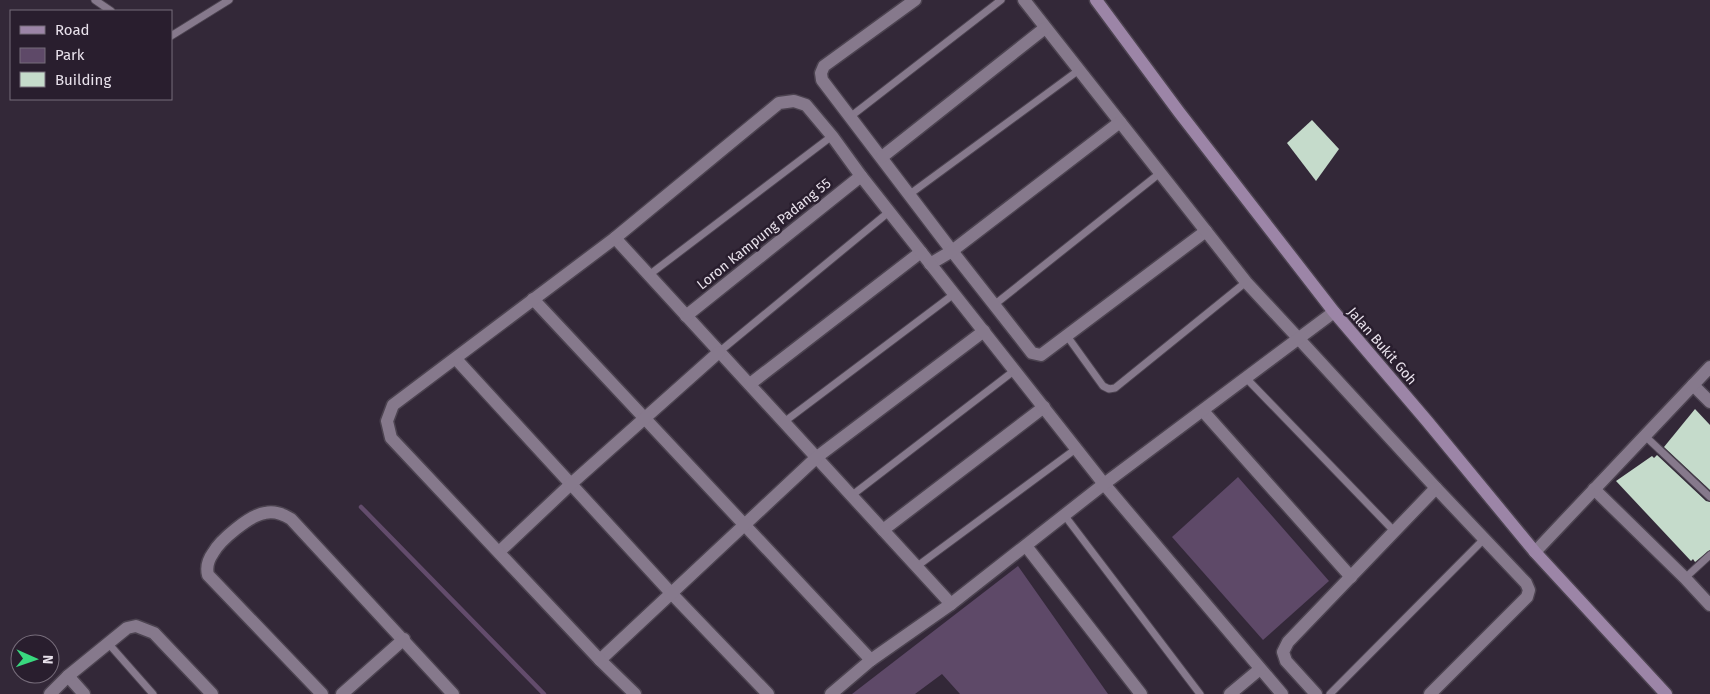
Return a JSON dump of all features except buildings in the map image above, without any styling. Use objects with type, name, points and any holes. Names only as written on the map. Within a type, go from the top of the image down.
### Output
[{"type":"main road","name":"Jalan Bukit Goh","points":[[1096,0],[1179,112],[1334,312],[1535,552],[1666,694]]},
{"type":"street","points":[[915,0],[824,66],[821,73],[822,80],[1032,353],[1041,354],[1067,336],[1206,232]]},
{"type":"street","points":[[1024,0],[1246,282],[1526,583],[1529,590],[1527,597],[1430,694]]},
{"type":"street","points":[[882,157],[1045,28]]},
{"type":"street","points":[[635,694],[600,660],[391,438],[387,422],[393,405],[615,238],[779,103],[794,101],[806,104],[1104,484],[1282,694]]},
{"type":"street","points":[[930,264],[952,251],[1120,122]]},
{"type":"street","name":"Loron Kampung Padang 55","points":[[686,316],[861,176]]},
{"type":"street","points":[[615,238],[951,604]]},
{"type":"street","points":[[750,384],[921,252]]},
{"type":"street","points":[[533,299],[871,660]]},
{"type":"street","points":[[831,694],[871,660],[951,604],[1104,484],[1334,312]]},
{"type":"street","points":[[600,660],[817,457],[984,331]]},
{"type":"street","points":[[499,552],[572,483],[719,352]]},
{"type":"street","points":[[456,359],[768,694]]},
{"type":"street","points":[[1535,552],[1710,367]]},
{"type":"street","points":[[1692,385],[1710,402]]},
{"type":"street","points":[[883,530],[1044,408]]},
{"type":"street","points":[[1203,411],[1351,577]]},
{"type":"street","points":[[1316,694],[1286,662],[1283,652],[1288,642],[1436,488]]},
{"type":"street","points":[[1594,489],[1710,605]]},
{"type":"street","points":[[322,694],[208,575],[208,562],[213,551],[243,524],[262,513],[284,514],[291,519],[453,694]]},
{"type":"street","points":[[1026,546],[1141,694]]},
{"type":"street","points":[[50,694],[68,676],[108,643],[127,628],[136,626],[154,633],[212,694]]},
{"type":"street","points":[[342,694],[404,639]]},
{"type":"street","points":[[1230,694],[1260,669]]},
{"type":"street","points":[[68,676],[84,694]]},
{"type":"lane","points":[[95,0],[110,10]]},
{"type":"lane","points":[[172,35],[229,0]]},
{"type":"lane","points":[[850,116],[1001,0]]},
{"type":"lane","points":[[910,194],[1079,70]]},
{"type":"lane","points":[[649,275],[832,136]]},
{"type":"lane","points":[[994,304],[1160,173]]},
{"type":"lane","points":[[719,352],[890,211]]},
{"type":"lane","points":[[1067,336],[1103,386],[1109,390],[1115,388],[1246,282]]},
{"type":"lane","points":[[784,422],[954,294]]},
{"type":"lane","points":[[852,496],[1015,370]]},
{"type":"lane","points":[[1246,378],[1394,531]]},
{"type":"lane","points":[[1644,436],[1710,497]]},
{"type":"lane","points":[[916,567],[1077,448]]},
{"type":"lane","points":[[1065,516],[1200,694]]},
{"type":"lane","points":[[1330,694],[1484,540]]},
{"type":"lane","points":[[1685,578],[1710,555]]},
{"type":"lane","points":[[108,643],[154,694]]},
{"type":"green space","points":[[1238,477],[1329,581],[1263,640],[1172,537]]},
{"type":"green space","points":[[1018,566],[1108,694],[960,694],[942,674],[915,694],[852,694]]},
{"type":"waterway","points":[[361,507],[544,694]]}]
